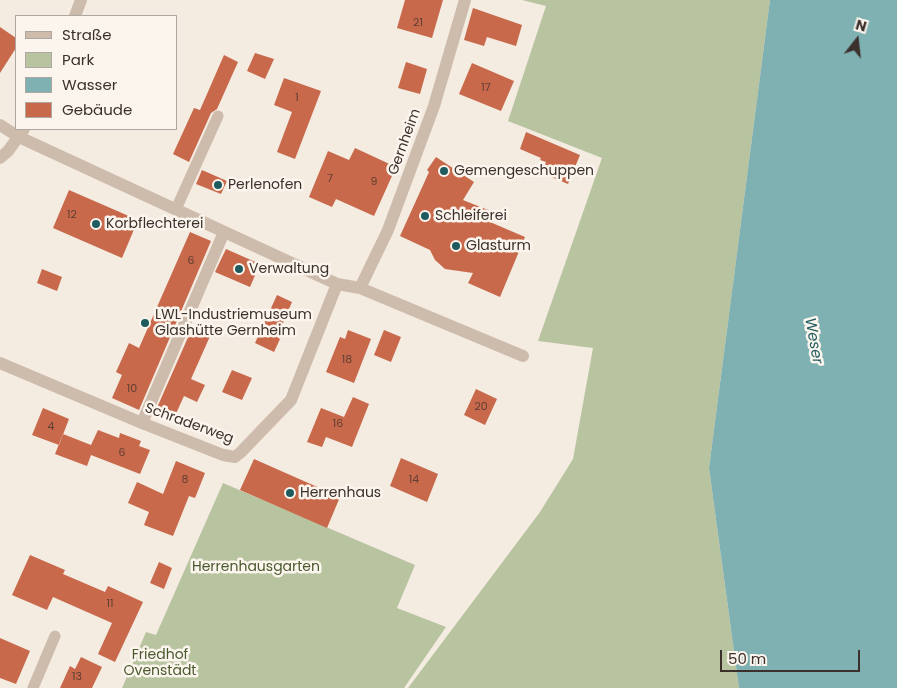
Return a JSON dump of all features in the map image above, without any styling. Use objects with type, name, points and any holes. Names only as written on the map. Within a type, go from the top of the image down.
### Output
[{"type":"street","points":[[75,15],[81,0]]},
{"type":"street","name":"Gernheim","points":[[360,288],[388,230],[418,152],[434,106],[465,0]]},
{"type":"street","points":[[0,125],[22,133],[176,209],[337,284],[360,288],[523,356]]},
{"type":"street","points":[[0,158],[22,133]]},
{"type":"street","points":[[142,423],[224,232]]},
{"type":"street","name":"Schraderweg","points":[[0,363],[142,423],[230,457],[242,452],[291,400],[337,284]]},
{"type":"lane","points":[[176,209],[218,116]]},
{"type":"lane","points":[[33,688],[55,636]]},
{"type":"green space","points":[[522,0],[770,0],[709,468],[739,688],[408,688],[540,512],[573,459],[593,348],[538,341],[602,158],[508,121],[546,6]]},
{"type":"green space","points":[[223,483],[415,565],[397,608],[446,627],[404,688],[122,688],[146,632],[156,635]]},
{"type":"water","name":"Weser","points":[[770,0],[897,0],[897,688],[739,688],[709,468]]},
{"type":"building","points":[[405,0],[443,0],[432,38],[397,28]]},
{"type":"building","points":[[473,8],[522,25],[516,46],[487,37],[484,46],[464,40]]},
{"type":"building","points":[[0,27],[15,37],[15,50],[0,73]]},
{"type":"building","points":[[255,53],[274,59],[265,79],[247,71]]},
{"type":"building","points":[[224,55],[238,62],[217,109],[211,113],[189,162],[173,154],[194,108],[200,110]]},
{"type":"building","points":[[406,62],[427,69],[420,94],[398,88]]},
{"type":"building","points":[[472,63],[514,81],[501,111],[459,94]]},
{"type":"building","points":[[284,78],[321,91],[295,159],[277,152],[292,112],[274,105]]},
{"type":"building","points":[[526,132],[580,155],[568,184],[542,173],[546,162],[520,149]]},
{"type":"building","points":[[355,148],[396,167],[374,216],[336,199],[332,207],[309,197],[328,151],[349,160]]},
{"type":"building","points":[[436,157],[474,182],[463,200],[493,212],[490,222],[525,237],[500,297],[468,283],[473,273],[445,269],[435,260],[430,250],[400,236],[429,172],[427,170]]},
{"type":"building","points":[[202,170],[227,181],[221,194],[196,184]]},
{"type":"building","name":"Korbflechterei","points":[[69,190],[138,220],[122,258],[53,228]]},
{"type":"building","points":[[190,232],[211,241],[139,410],[112,398],[122,375],[116,372],[129,343],[139,348]]},
{"type":"building","name":"Verwaltung","points":[[226,249],[260,264],[250,287],[215,272]]},
{"type":"building","points":[[42,269],[62,277],[57,291],[37,283]]},
{"type":"building","points":[[277,295],[292,302],[277,337],[280,339],[274,352],[255,343]]},
{"type":"building","points":[[193,326],[211,334],[191,379],[205,385],[197,402],[184,396],[174,418],[156,410]]},
{"type":"building","points":[[348,330],[371,339],[354,383],[326,372],[340,337],[345,339]]},
{"type":"building","points":[[384,330],[401,337],[391,362],[374,355]]},
{"type":"building","points":[[232,370],[252,378],[242,400],[222,392]]},
{"type":"building","points":[[476,389],[497,399],[485,425],[464,415]]},
{"type":"building","points":[[353,397],[369,404],[352,447],[326,437],[322,447],[307,442],[321,408],[344,417]]},
{"type":"building","points":[[43,408],[69,419],[59,445],[32,435]]},
{"type":"building","points":[[98,430],[119,438],[120,433],[141,441],[139,446],[150,450],[140,474],[91,455],[87,466],[55,454],[63,434],[91,445]]},
{"type":"building","points":[[401,458],[438,474],[427,502],[390,486]]},
{"type":"building","name":"Herrenhaus","points":[[254,459],[340,497],[327,528],[240,490]]},
{"type":"building","points":[[176,461],[205,473],[195,498],[189,496],[173,536],[144,525],[149,512],[128,503],[137,482],[163,494]]},
{"type":"building","points":[[30,555],[65,570],[63,574],[105,592],[108,586],[143,602],[115,662],[98,654],[112,623],[53,597],[47,610],[12,595]]},
{"type":"building","points":[[159,562],[172,568],[164,589],[150,583]]},
{"type":"building","points":[[0,638],[30,651],[16,684],[0,678]]},
{"type":"building","points":[[81,657],[102,667],[92,688],[60,688],[70,666],[75,669]]},
{"type":"place","name":"Gemengeschuppen","points":[[444,171]]},
{"type":"place","name":"Perlenofen","points":[[218,185]]},
{"type":"place","name":"Schleiferei","points":[[425,216]]},
{"type":"place","name":"Korbflechterei","points":[[96,224]]},
{"type":"place","name":"Glasturm","points":[[456,246]]},
{"type":"place","name":"Verwaltung","points":[[239,269]]},
{"type":"place","name":"LWL-Industriemuseum Glashütte Gernheim","points":[[145,323]]},
{"type":"place","name":"Herrenhaus","points":[[290,493]]},
{"type":"park label","name":"Herrenhausgarten","points":[[256,567]]},
{"type":"park label","name":"Friedhof Ovenstädt","points":[[160,664]]}]
